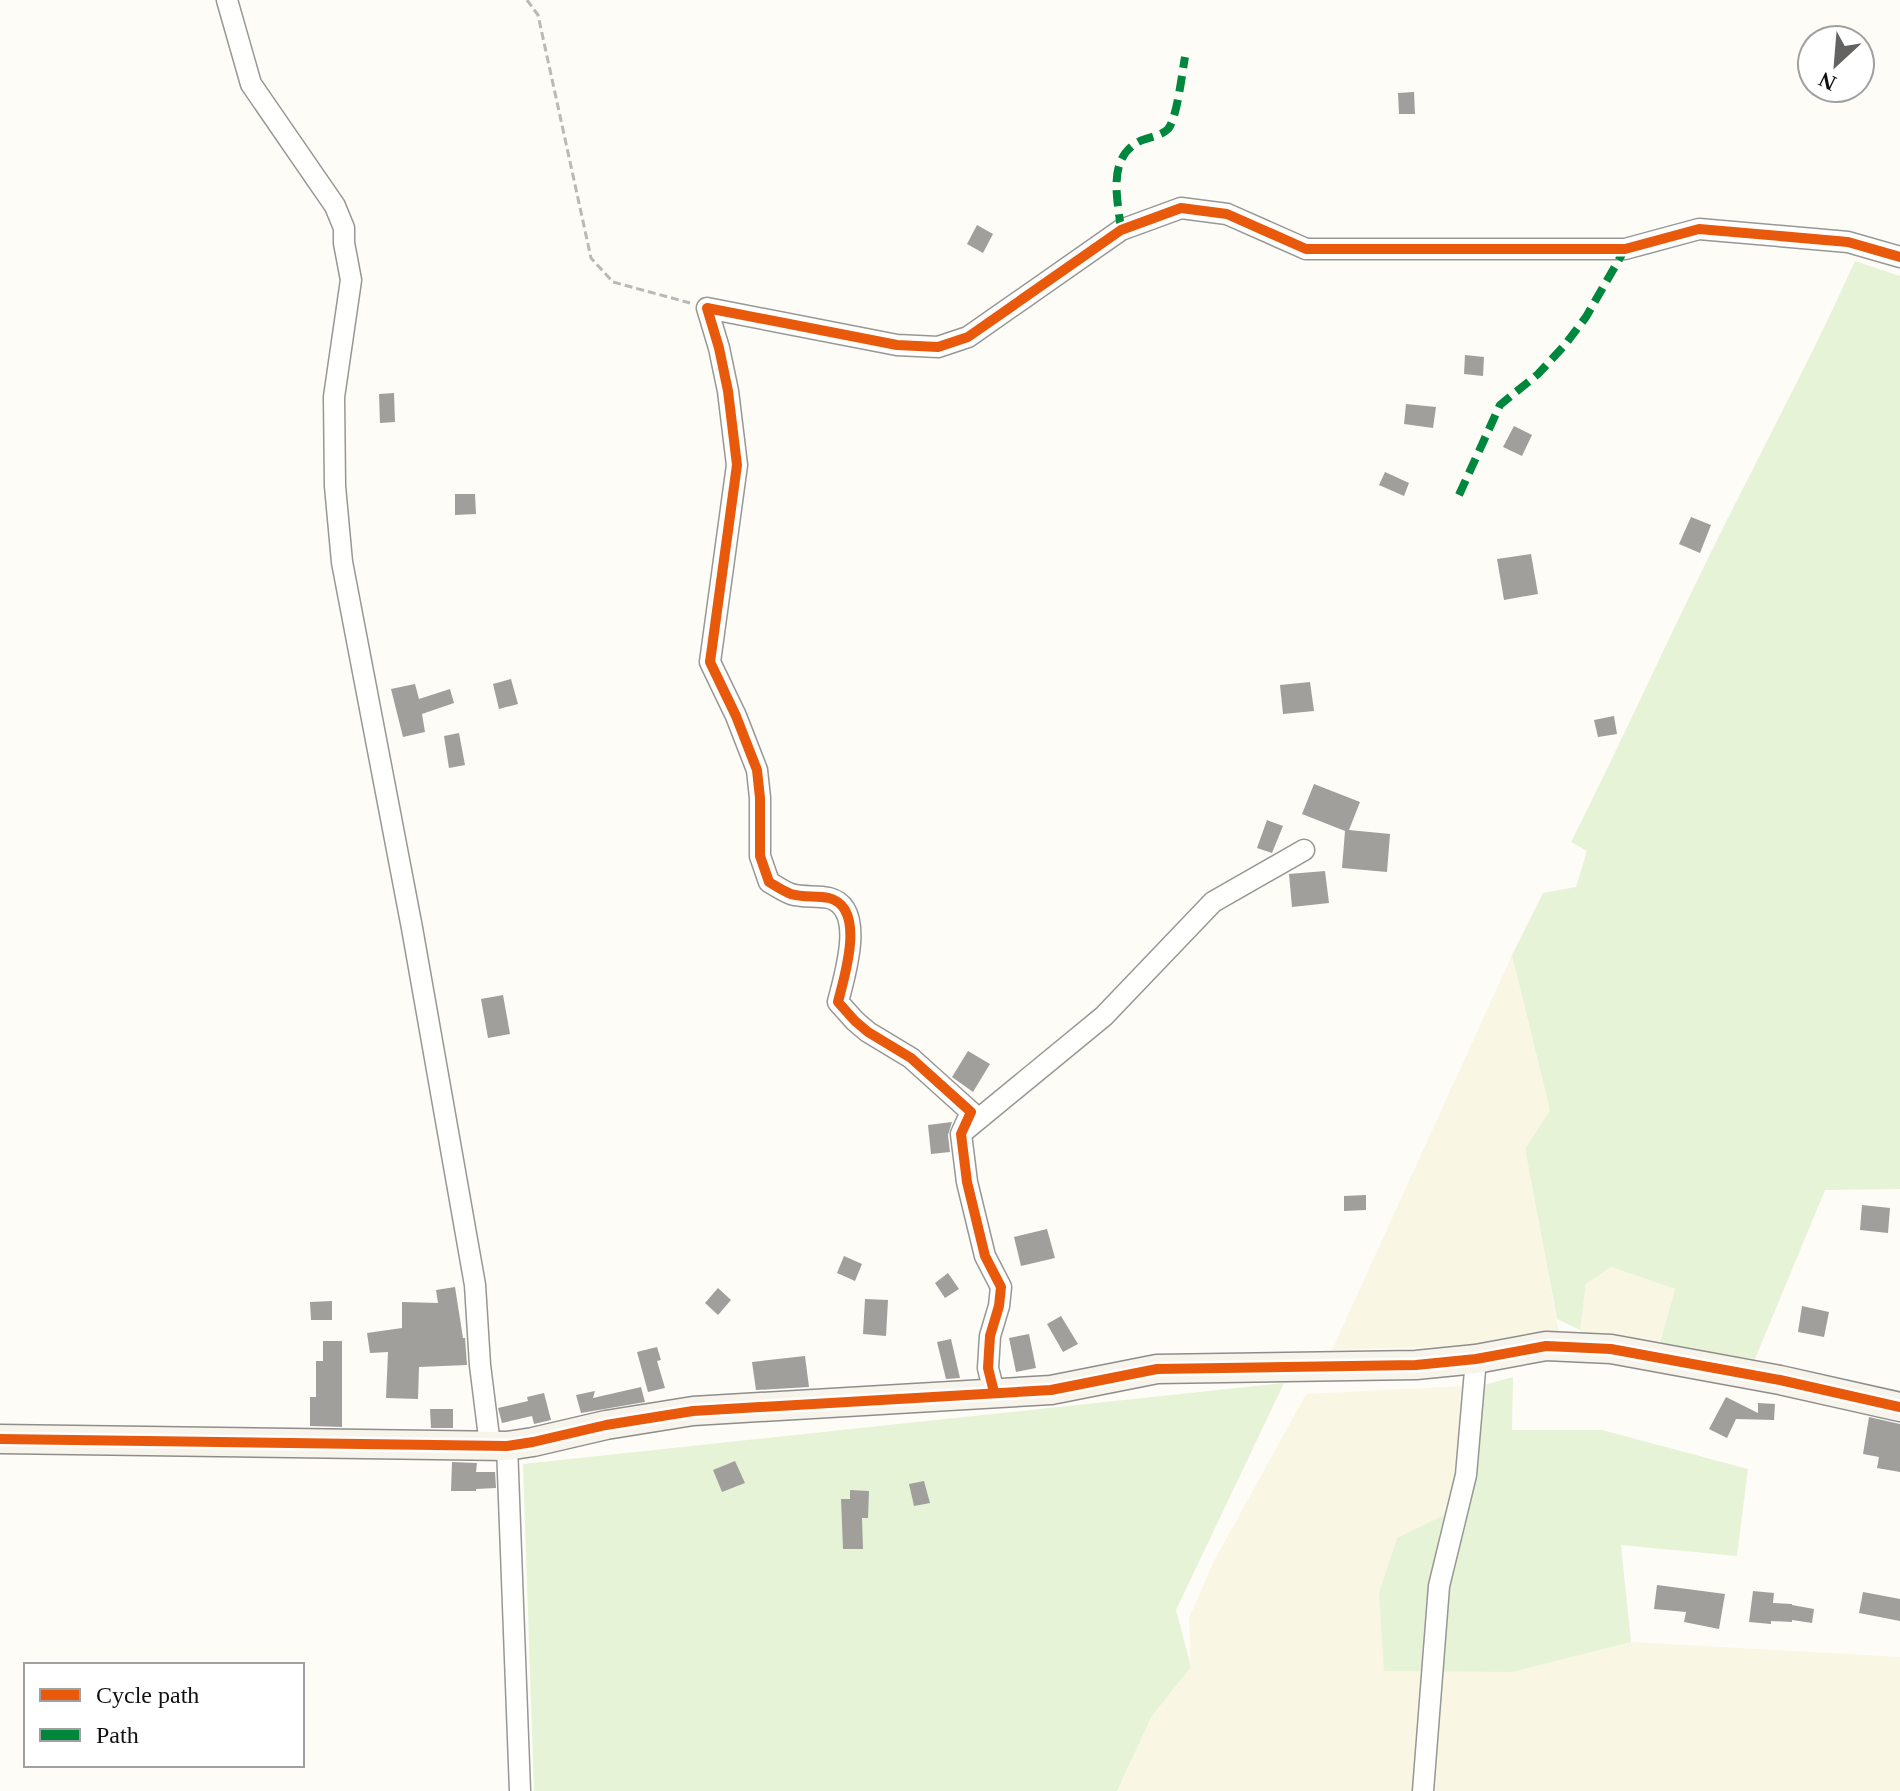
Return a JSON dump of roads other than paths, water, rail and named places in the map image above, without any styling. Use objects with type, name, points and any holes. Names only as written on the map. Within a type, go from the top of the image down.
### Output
[{"type":"street","points":[[227,0],[251,84],[335,206],[344,228],[351,280],[334,397],[335,486],[342,562],[412,928],[475,1285],[480,1365],[498,1446],[520,1791]]},
{"type":"street","points":[[994,1392],[988,1368],[990,1336],[1001,1287],[985,1256],[967,1182],[961,1134],[971,1112],[911,1058],[868,1032],[838,1002],[852,943],[843,908],[832,899],[792,895],[769,882],[760,856],[757,770],[710,662],[737,465],[728,391],[707,308],[897,345],[938,347],[968,337],[1121,230],[1181,208],[1227,214],[1306,249],[1625,249],[1699,229],[1848,242],[1900,257]]},
{"type":"street","points":[[719,348],[731,328],[744,316]]},
{"type":"street","points":[[961,1134],[1104,1016],[1213,902],[1304,850]]},
{"type":"street","points":[[0,1439],[498,1446],[693,1411],[1051,1390],[1157,1369],[1416,1365],[1476,1359],[1546,1346],[1611,1349],[1780,1380],[1900,1407]]},
{"type":"street","points":[[1423,1791],[1439,1586],[1466,1475],[1476,1359]]}]
